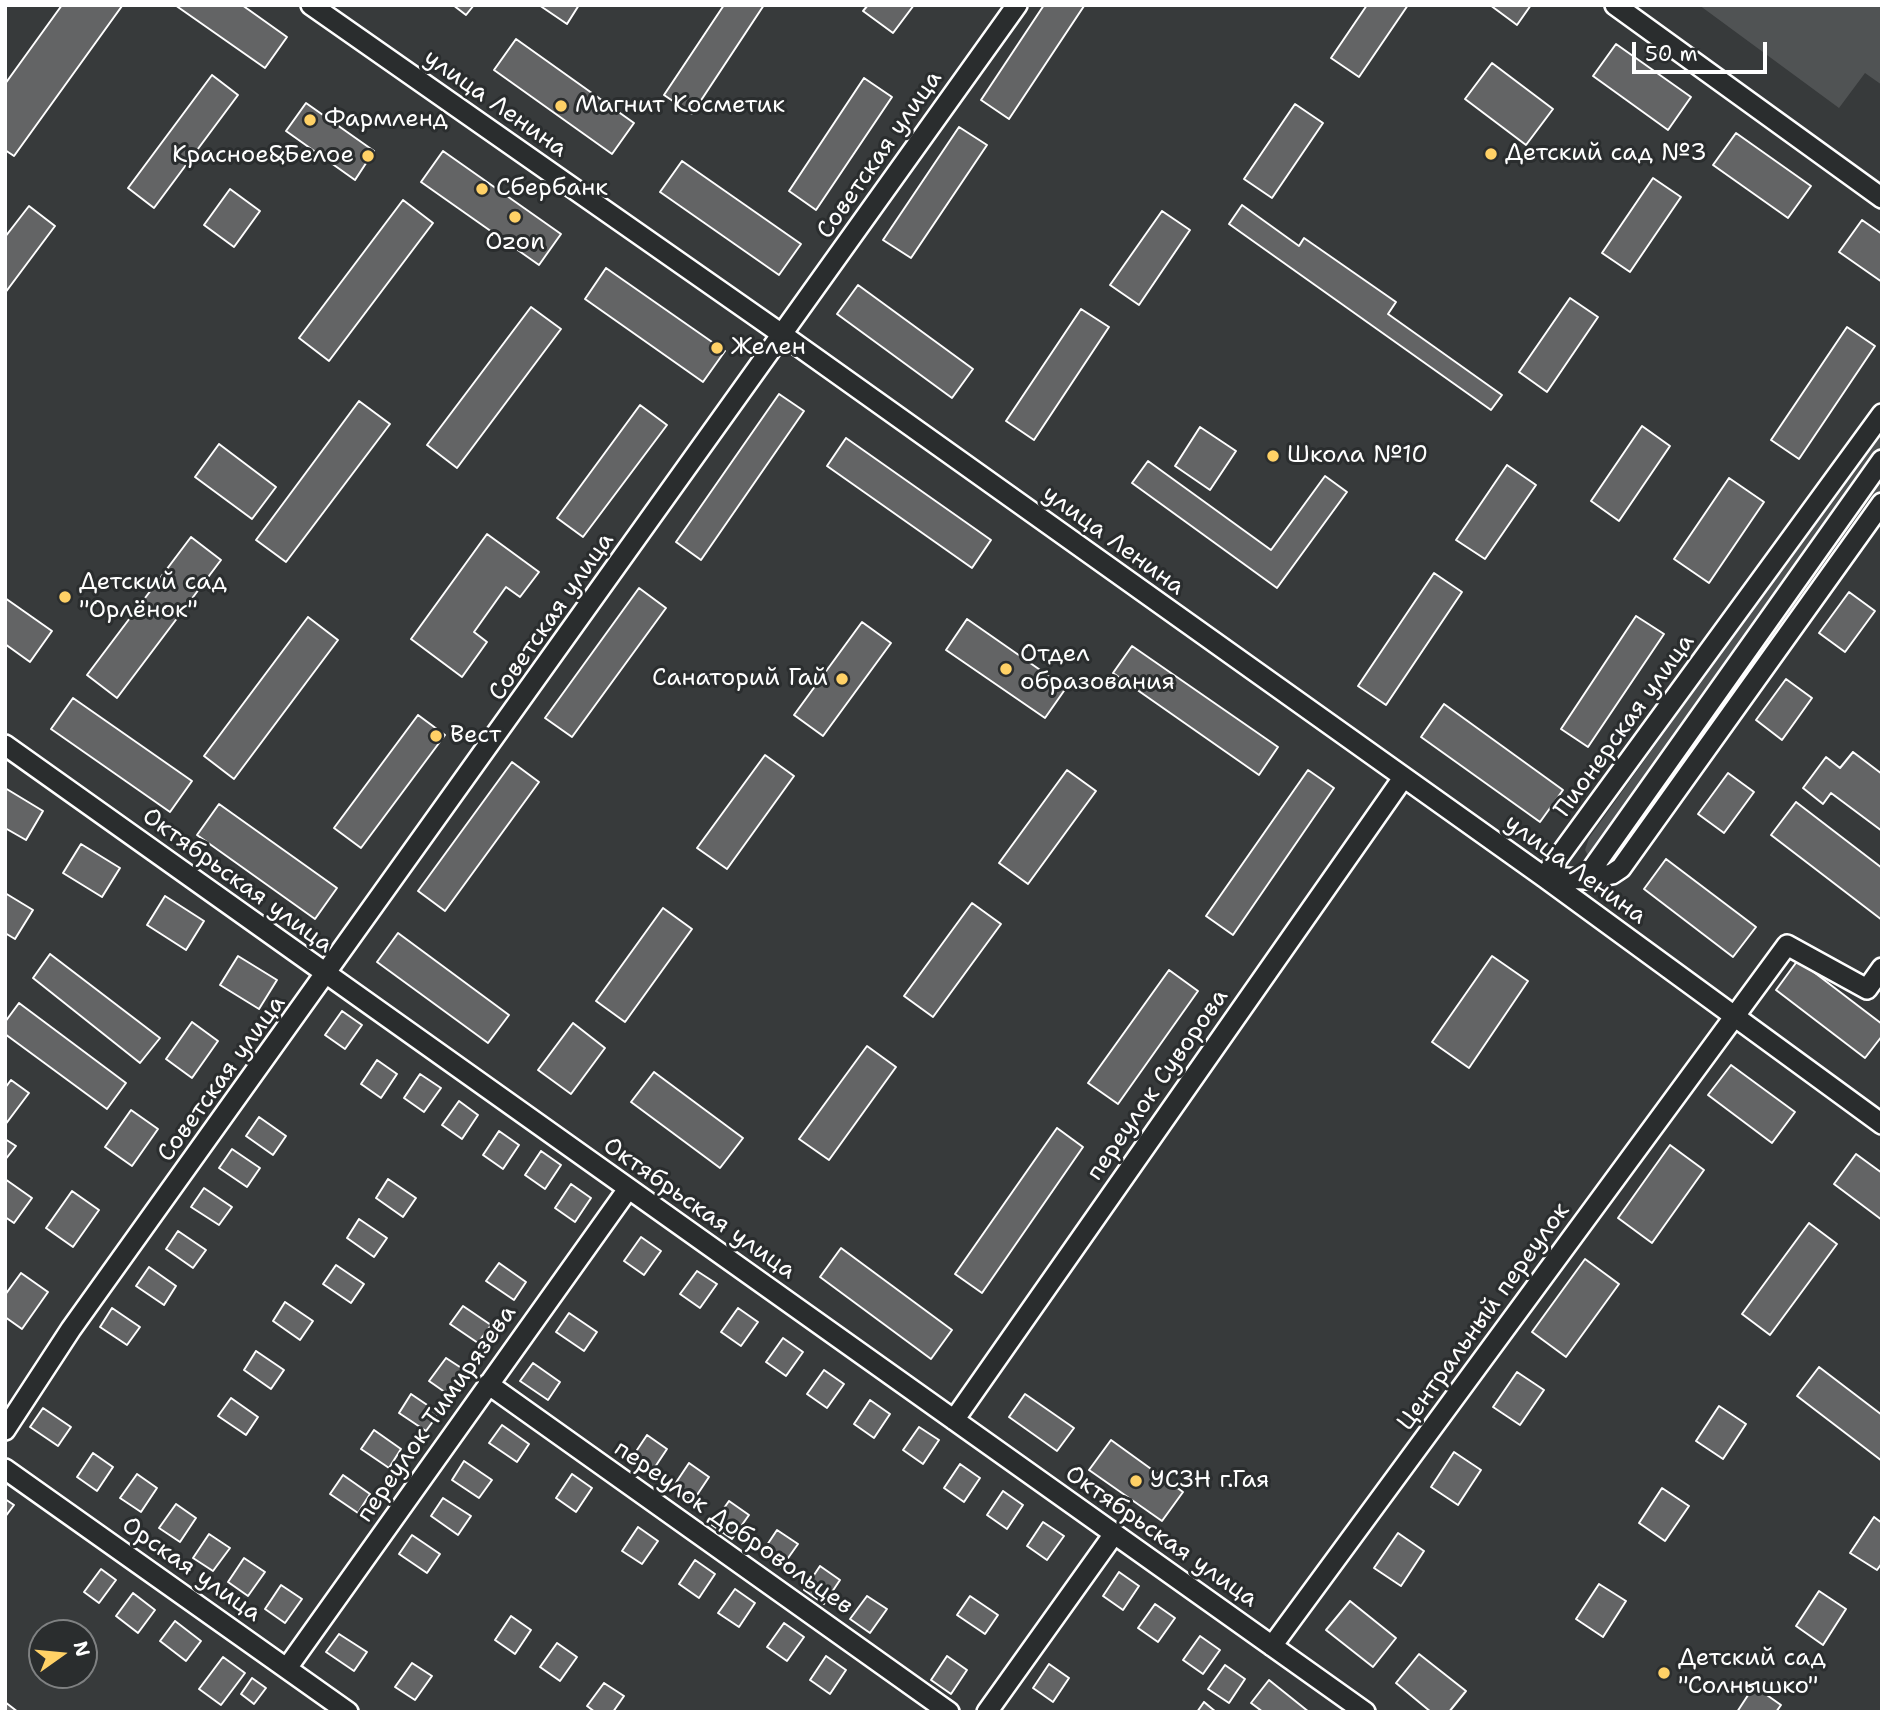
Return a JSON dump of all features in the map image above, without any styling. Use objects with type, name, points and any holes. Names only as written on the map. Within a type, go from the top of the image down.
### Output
[{"type":"street","name":"улица Ленина","points":[[311,5],[783,335],[1544,877],[1882,1124]]},
{"type":"street","name":"Советская улица","points":[[5,1430],[71,1329],[327,976],[1017,5]]},
{"type":"street","points":[[1615,5],[1882,198]]},
{"type":"street","name":"Пионерская улица","points":[[1544,877],[1882,414]]},
{"type":"street","points":[[1584,879],[1882,460]]},
{"type":"street","points":[[1544,877],[1584,879],[1612,874],[1621,868],[1882,503]]},
{"type":"street","name":"Октябрьская улица","points":[[5,745],[1365,1712]]},
{"type":"street","name":"переулок Суворова","points":[[954,1420],[1403,778]]},
{"type":"street","name":"Центральный переулок","points":[[1272,1646],[1787,945],[1867,989],[1882,968]]},
{"type":"street","name":"переулок Тимирязева","points":[[287,1668],[628,1189]]},
{"type":"street","name":"переулок Добровольцев","points":[[488,1384],[950,1712]]},
{"type":"street","name":"Орская улица","points":[[5,1469],[348,1712]]},
{"type":"street","points":[[987,1712],[1114,1534]]},
{"type":"shaded area","points":[[1699,5],[1882,5],[1882,85],[1865,73],[1839,108]]},
{"type":"shaded area","points":[[1882,428],[1882,493],[1622,861],[1609,868],[1593,865],[1585,850],[1589,838]]},
{"type":"building","points":[[62,5],[122,6],[14,156],[5,150],[5,84]]},
{"type":"building","points":[[175,5],[242,5],[287,37],[265,68]]},
{"type":"building","points":[[453,5],[474,5],[466,15]]},
{"type":"building","points":[[539,5],[579,5],[567,24]]},
{"type":"building","points":[[724,5],[764,5],[692,114],[664,95]]},
{"type":"building","points":[[868,5],[914,5],[893,33],[863,11]]},
{"type":"building","points":[[1044,5],[1084,6],[1009,119],[981,100]]},
{"type":"building","points":[[1367,5],[1408,5],[1359,77],[1331,58]]},
{"type":"building","points":[[1490,5],[1531,5],[1517,25]]},
{"type":"building","points":[[516,39],[634,123],[612,154],[494,70]]},
{"type":"building","points":[[1616,44],[1691,97],[1668,130],[1593,76]]},
{"type":"building","points":[[1492,63],[1553,109],[1526,145],[1465,99]]},
{"type":"building","points":[[212,75],[238,95],[154,208],[128,188]]},
{"type":"building","points":[[864,78],[892,97],[816,210],[789,191]]},
{"type":"building","points":[[306,103],[374,151],[355,180],[286,131]]},
{"type":"building","points":[[1295,104],[1323,123],[1272,198],[1244,179]]},
{"type":"building","points":[[959,127],[987,145],[911,258],[883,240]]},
{"type":"building","points":[[1736,133],[1811,186],[1788,218],[1713,165]]},
{"type":"building","points":[[443,151],[561,234],[539,265],[421,182]]},
{"type":"building","points":[[682,161],[801,244],[779,275],[660,192]]},
{"type":"building","points":[[1653,178],[1681,197],[1630,272],[1602,253]]},
{"type":"building","points":[[230,189],[260,211],[234,247],[204,225]]},
{"type":"building","points":[[403,200],[433,223],[329,361],[299,338]]},
{"type":"building","points":[[1242,205],[1299,246],[1304,238],[1396,302],[1388,314],[1502,395],[1491,410],[1229,224]]},
{"type":"building","points":[[29,206],[55,226],[5,293],[5,237]]},
{"type":"building","points":[[1162,211],[1190,230],[1139,305],[1110,285]]},
{"type":"building","points":[[1862,220],[1882,234],[1882,282],[1839,252]]},
{"type":"building","points":[[606,268],[725,351],[703,382],[585,299]]},
{"type":"building","points":[[858,285],[973,369],[952,398],[837,314]]},
{"type":"building","points":[[1570,298],[1598,317],[1547,392],[1519,372]]},
{"type":"building","points":[[531,307],[561,329],[457,468],[427,445]]},
{"type":"building","points":[[1081,309],[1109,327],[1034,440],[1006,421]]},
{"type":"building","points":[[1847,327],[1875,346],[1799,459],[1771,440]]},
{"type":"building","points":[[779,394],[804,411],[701,560],[676,542]]},
{"type":"building","points":[[359,401],[390,424],[286,562],[256,540]]},
{"type":"building","points":[[640,405],[667,425],[583,537],[557,518]]},
{"type":"building","points":[[1642,426],[1670,446],[1619,521],[1591,501]]},
{"type":"building","points":[[1200,427],[1236,451],[1210,490],[1175,466]]},
{"type":"building","points":[[846,438],[991,540],[972,568],[827,466]]},
{"type":"building","points":[[219,444],[276,487],[252,519],[195,477]]},
{"type":"building","points":[[1148,461],[1271,550],[1325,476],[1347,492],[1277,588],[1132,483]]},
{"type":"building","points":[[1507,465],[1536,485],[1485,559],[1456,540]]},
{"type":"building","points":[[1729,478],[1764,502],[1709,583],[1674,559]]},
{"type":"building","points":[[487,534],[539,572],[520,597],[506,587],[474,632],[487,642],[462,677],[411,639]]},
{"type":"building","points":[[191,537],[221,560],[117,698],[87,675]]},
{"type":"building","points":[[1434,573],[1462,592],[1386,705],[1358,686]]},
{"type":"building","points":[[639,588],[666,608],[572,737],[545,718]]},
{"type":"building","points":[[1849,592],[1875,611],[1845,652],[1819,633]]},
{"type":"building","points":[[5,598],[52,631],[30,662],[5,644]]},
{"type":"building","points":[[1636,616],[1664,634],[1588,747],[1561,729]]},
{"type":"building","points":[[308,617],[338,640],[234,779],[204,756]]},
{"type":"building","name":"Отдел образования","points":[[967,619],[1066,688],[1045,718],[946,650]]},
{"type":"building","name":"Санаторий Гай","points":[[862,622],[891,643],[823,736],[794,715]]},
{"type":"building","points":[[1132,646],[1278,747],[1259,775],[1113,673]]},
{"type":"building","points":[[1786,679],[1812,698],[1782,740],[1756,720]]},
{"type":"building","points":[[73,698],[192,781],[170,812],[51,729]]},
{"type":"building","points":[[1444,704],[1563,790],[1540,822],[1421,737]]},
{"type":"building","points":[[418,715],[445,735],[361,848],[334,828]]},
{"type":"building","points":[[1853,752],[1882,774],[1882,831],[1831,793],[1823,804],[1803,788],[1826,757],[1840,768]]},
{"type":"building","points":[[765,755],[794,776],[727,869],[697,848]]},
{"type":"building","points":[[512,762],[539,782],[445,911],[418,891]]},
{"type":"building","points":[[1067,770],[1096,791],[1028,884],[999,863]]},
{"type":"building","points":[[1308,770],[1334,788],[1233,935],[1206,916]]},
{"type":"building","points":[[1728,773],[1754,792],[1724,833],[1698,814]]},
{"type":"building","points":[[5,788],[43,811],[26,840],[5,828]]},
{"type":"building","points":[[1796,802],[1882,868],[1882,920],[1771,835]]},
{"type":"building","points":[[219,804],[337,888],[315,919],[197,835]]},
{"type":"building","points":[[81,844],[120,868],[102,897],[63,873]]},
{"type":"building","points":[[1666,859],[1756,927],[1733,957],[1644,889]]},
{"type":"building","points":[[5,893],[33,910],[15,939],[5,933]]},
{"type":"building","points":[[165,896],[204,921],[186,950],[147,925]]},
{"type":"building","points":[[972,903],[1001,924],[933,1017],[904,996]]},
{"type":"building","points":[[663,908],[692,929],[625,1022],[596,1001]]},
{"type":"building","points":[[398,933],[509,1015],[488,1043],[377,962]]},
{"type":"building","points":[[50,954],[160,1038],[140,1063],[33,978]]},
{"type":"building","points":[[238,956],[277,980],[259,1009],[220,985]]},
{"type":"building","points":[[1492,956],[1528,981],[1469,1068],[1432,1042]]},
{"type":"building","points":[[1798,960],[1882,1024],[1882,1036],[1865,1058],[1776,990]]},
{"type":"building","points":[[1169,970],[1198,991],[1118,1104],[1088,1083]]},
{"type":"building","points":[[19,1003],[126,1083],[107,1109],[5,1034],[5,1022]]},
{"type":"building","points":[[342,1011],[362,1025],[345,1049],[325,1035]]},
{"type":"building","points":[[192,1022],[218,1041],[192,1078],[166,1059]]},
{"type":"building","points":[[573,1023],[605,1048],[571,1094],[538,1070]]},
{"type":"building","points":[[867,1046],[896,1067],[829,1160],[799,1139]]},
{"type":"building","points":[[377,1060],[397,1074],[381,1098],[361,1084]]},
{"type":"building","points":[[1731,1065],[1795,1112],[1772,1143],[1708,1095]]},
{"type":"building","points":[[654,1072],[743,1138],[720,1168],[631,1102]]},
{"type":"building","points":[[420,1074],[441,1088],[424,1112],[404,1098]]},
{"type":"building","points":[[11,1080],[29,1093],[5,1125],[5,1088]]},
{"type":"building","points":[[459,1101],[478,1115],[462,1139],[442,1125]]},
{"type":"building","points":[[131,1110],[158,1129],[132,1166],[105,1147]]},
{"type":"building","points":[[259,1117],[286,1136],[273,1155],[246,1136]]},
{"type":"building","points":[[1057,1128],[1083,1147],[982,1293],[955,1274]]},
{"type":"building","points":[[499,1131],[519,1145],[503,1169],[483,1155]]},
{"type":"building","points":[[5,1139],[16,1146],[5,1160]]},
{"type":"building","points":[[1670,1145],[1704,1170],[1652,1243],[1618,1218]]},
{"type":"building","points":[[232,1149],[260,1168],[247,1187],[219,1168]]},
{"type":"building","points":[[541,1151],[561,1165],[545,1189],[525,1175]]},
{"type":"building","points":[[1856,1154],[1882,1173],[1882,1220],[1834,1184]]},
{"type":"building","points":[[5,1179],[32,1198],[14,1223],[5,1217]]},
{"type":"building","points":[[388,1179],[416,1198],[403,1217],[376,1198]]},
{"type":"building","points":[[571,1184],[591,1198],[575,1222],[555,1208]]},
{"type":"building","points":[[204,1188],[232,1207],[219,1225],[191,1207]]},
{"type":"building","points":[[72,1191],[99,1210],[73,1247],[46,1228]]},
{"type":"building","points":[[359,1219],[387,1238],[374,1257],[347,1238]]},
{"type":"building","points":[[1809,1223],[1837,1244],[1770,1335],[1742,1314]]},
{"type":"building","points":[[178,1231],[206,1250],[193,1268],[166,1249]]},
{"type":"building","points":[[641,1237],[661,1251],[644,1275],[624,1261]]},
{"type":"building","points":[[841,1248],[952,1330],[931,1359],[820,1277]]},
{"type":"building","points":[[1585,1259],[1619,1284],[1566,1357],[1532,1332]]},
{"type":"building","points":[[499,1263],[526,1282],[514,1300],[486,1281]]},
{"type":"building","points":[[336,1265],[364,1284],[351,1303],[323,1284]]},
{"type":"building","points":[[149,1267],[176,1286],[164,1305],[136,1286]]},
{"type":"building","points":[[697,1271],[717,1284],[700,1308],[680,1294]]},
{"type":"building","points":[[21,1273],[48,1292],[22,1329],[5,1317],[5,1295]]},
{"type":"building","points":[[285,1302],[313,1321],[300,1340],[273,1321]]},
{"type":"building","points":[[463,1306],[491,1325],[478,1343],[450,1324]]},
{"type":"building","points":[[112,1308],[140,1327],[127,1345],[100,1327]]},
{"type":"building","points":[[738,1308],[758,1322],[741,1346],[721,1332]]},
{"type":"building","points":[[569,1313],[597,1332],[584,1351],[556,1332]]},
{"type":"building","points":[[783,1338],[803,1352],[786,1376],[766,1362]]},
{"type":"building","points":[[256,1351],[284,1370],[271,1389],[244,1370]]},
{"type":"building","points":[[446,1358],[466,1371],[449,1395],[429,1381]]},
{"type":"building","points":[[533,1363],[560,1382],[548,1400],[520,1381]]},
{"type":"building","points":[[1819,1367],[1882,1415],[1882,1461],[1797,1396]]},
{"type":"building","points":[[824,1370],[844,1384],[827,1408],[807,1394]]},
{"type":"building","points":[[1517,1372],[1544,1390],[1520,1425],[1493,1407]]},
{"type":"building","points":[[411,1394],[439,1413],[426,1431],[399,1413]]},
{"type":"building","points":[[1025,1394],[1074,1428],[1057,1451],[1009,1417]]},
{"type":"building","points":[[231,1398],[258,1417],[246,1435],[218,1416]]},
{"type":"building","points":[[870,1400],[890,1414],[874,1438],[854,1424]]},
{"type":"building","points":[[1719,1406],[1746,1424],[1723,1459],[1696,1441]]},
{"type":"building","points":[[43,1408],[71,1427],[58,1446],[30,1427]]},
{"type":"building","points":[[502,1425],[529,1444],[517,1462],[489,1443]]},
{"type":"building","points":[[919,1427],[939,1440],[923,1464],[903,1450]]},
{"type":"building","points":[[374,1430],[401,1449],[389,1468],[361,1449]]},
{"type":"building","points":[[647,1435],[667,1449],[651,1473],[631,1459]]},
{"type":"building","name":"УСЗН г.Гая","points":[[1111,1440],[1183,1492],[1162,1521],[1089,1470]]},
{"type":"building","points":[[1454,1452],[1481,1470],[1458,1505],[1431,1487]]},
{"type":"building","points":[[93,1453],[113,1467],[97,1491],[77,1477]]},
{"type":"building","points":[[464,1461],[492,1480],[479,1498],[452,1480]]},
{"type":"building","points":[[689,1463],[709,1477],[693,1501],[673,1487]]},
{"type":"building","points":[[960,1464],[980,1478],[964,1502],[944,1488]]},
{"type":"building","points":[[137,1474],[157,1488],[141,1512],[120,1498]]},
{"type":"building","points":[[572,1474],[592,1488],[576,1512],[556,1498]]},
{"type":"building","points":[[343,1475],[370,1494],[358,1513],[330,1494]]},
{"type":"building","points":[[1662,1488],[1689,1506],[1665,1541],[1639,1523]]},
{"type":"building","points":[[1003,1491],[1023,1505],[1007,1529],[987,1515]]},
{"type":"building","points":[[443,1498],[471,1516],[458,1535],[431,1516]]},
{"type":"building","points":[[5,1499],[14,1505],[5,1517]]},
{"type":"building","points":[[729,1501],[749,1515],[732,1539],[712,1525]]},
{"type":"building","points":[[176,1504],[196,1518],[180,1542],[159,1528]]},
{"type":"building","points":[[1874,1517],[1882,1523],[1882,1563],[1877,1570],[1850,1553]]},
{"type":"building","points":[[1043,1522],[1064,1536],[1047,1560],[1027,1546]]},
{"type":"building","points":[[638,1527],[658,1541],[642,1564],[622,1551]]},
{"type":"building","points":[[777,1530],[798,1544],[781,1568],[761,1554]]},
{"type":"building","points":[[1398,1533],[1424,1551],[1401,1586],[1374,1568]]},
{"type":"building","points":[[209,1534],[230,1548],[213,1571],[193,1558]]},
{"type":"building","points":[[412,1535],[440,1554],[427,1573],[399,1554]]},
{"type":"building","points":[[244,1558],[265,1572],[248,1596],[228,1582]]},
{"type":"building","points":[[695,1560],[715,1574],[699,1598],[679,1584]]},
{"type":"building","points":[[820,1566],[840,1580],[824,1604],[804,1590]]},
{"type":"building","points":[[101,1569],[116,1580],[99,1603],[84,1592]]},
{"type":"building","points":[[1119,1572],[1139,1586],[1123,1610],[1103,1596]]},
{"type":"building","points":[[1599,1584],[1626,1601],[1603,1637],[1576,1619]]},
{"type":"building","points":[[281,1585],[302,1599],[285,1623],[265,1609]]},
{"type":"building","points":[[735,1589],[755,1603],[739,1627],[718,1613]]},
{"type":"building","points":[[1819,1591],[1846,1609],[1823,1645],[1796,1626]]},
{"type":"building","points":[[133,1593],[155,1610],[138,1633],[116,1616]]},
{"type":"building","points":[[867,1596],[887,1609],[870,1633],[850,1619]]},
{"type":"building","points":[[970,1596],[998,1615],[985,1634],[957,1615]]},
{"type":"building","points":[[1350,1601],[1396,1638],[1373,1667],[1326,1630]]},
{"type":"building","points":[[1155,1604],[1175,1618],[1158,1642],[1138,1628]]},
{"type":"building","points":[[511,1616],[531,1630],[515,1654],[495,1640]]},
{"type":"building","points":[[175,1621],[201,1641],[186,1661],[160,1641]]},
{"type":"building","points":[[784,1623],[804,1637],[787,1661],[767,1647]]},
{"type":"building","points":[[339,1634],[367,1652],[354,1671],[326,1652]]},
{"type":"building","points":[[1200,1636],[1220,1650],[1203,1674],[1183,1660]]},
{"type":"building","points":[[557,1643],[577,1657],[560,1681],[540,1667]]},
{"type":"building","points":[[1419,1654],[1466,1691],[1449,1712],[1431,1712],[1396,1683]]},
{"type":"building","points":[[826,1656],[846,1670],[830,1694],[810,1680]]},
{"type":"building","points":[[947,1656],[967,1670],[951,1694],[931,1680]]},
{"type":"building","points":[[223,1657],[245,1673],[221,1705],[199,1689]]},
{"type":"building","points":[[412,1663],[432,1676],[415,1700],[395,1687]]},
{"type":"building","points":[[1049,1664],[1069,1678],[1053,1702],[1033,1688]]},
{"type":"building","points":[[1225,1665],[1245,1679],[1229,1703],[1208,1689]]},
{"type":"building","points":[[252,1678],[266,1688],[254,1704],[241,1694]]},
{"type":"building","points":[[1269,1680],[1309,1712],[1263,1712],[1251,1703]]},
{"type":"building","points":[[604,1683],[624,1696],[613,1712],[595,1712],[587,1706]]},
{"type":"building","points":[[1754,1686],[1781,1705],[1776,1712],[1737,1712]]},
{"type":"building","points":[[5,1702],[18,1712],[5,1712]]},
{"type":"building","points":[[1204,1702],[1216,1712],[1197,1712]]},
{"type":"place","name":"Магнит Косметик","points":[[561,106]]},
{"type":"place","name":"Фармленд","points":[[310,120]]},
{"type":"place","name":"Детский сад №3","points":[[1491,154]]},
{"type":"place","name":"Красное&Белое","points":[[368,156]]},
{"type":"place","name":"Сбербанк","points":[[482,189]]},
{"type":"place","name":"Ozon","points":[[515,217]]},
{"type":"place","name":"Желен","points":[[717,348]]},
{"type":"place","name":"Школа №10","points":[[1273,456]]},
{"type":"place","name":"Детский сад \"Орлёнок\"","points":[[65,597]]},
{"type":"place","name":"Отдел образования","points":[[1006,669]]},
{"type":"place","name":"Санаторий Гай","points":[[842,679]]},
{"type":"place","name":"Вест","points":[[436,736]]},
{"type":"place","name":"УСЗН г.Гая","points":[[1136,1481]]},
{"type":"place","name":"Детский сад \"Солнышко\"","points":[[1664,1673]]}]
